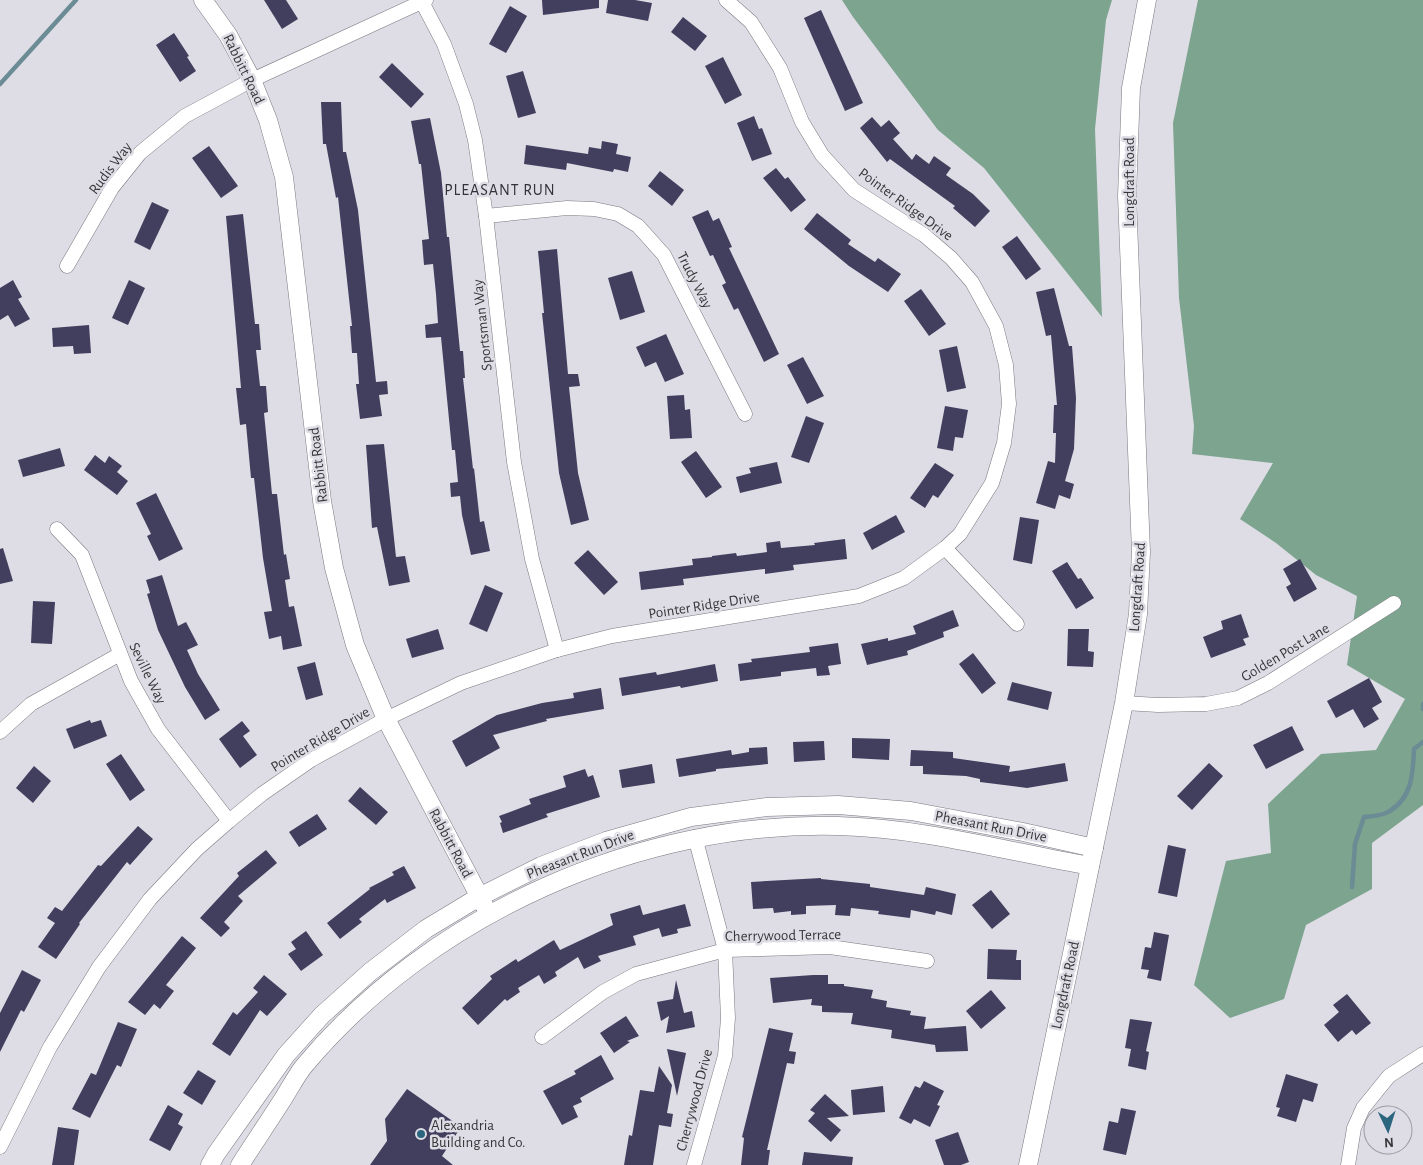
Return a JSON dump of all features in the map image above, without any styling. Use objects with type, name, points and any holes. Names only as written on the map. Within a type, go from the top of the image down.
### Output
[{"type":"street","name":"Rabbitt Road","points":[[203,0],[228,35],[252,80],[268,120],[284,177],[322,501],[334,568],[356,645],[386,719],[489,915]]},
{"type":"street","name":"Pointer Ridge Drive","points":[[0,1147],[50,1047],[98,967],[150,899],[197,849],[229,821],[262,794],[312,760],[386,719],[461,683],[556,650],[612,636],[859,596],[904,578],[945,548],[960,534],[992,484],[1004,443],[1009,404],[1006,365],[996,326],[972,282],[951,258],[924,235],[854,190],[822,154],[802,122],[780,68],[750,22],[726,0]]},
{"type":"street","name":"Longdraft Road","points":[[1028,1165],[1124,703],[1138,614],[1141,552],[1127,196],[1131,88],[1147,0]]},
{"type":"street","points":[[252,80],[424,1]]},
{"type":"street","name":"Sportsman Way","points":[[424,1],[444,44],[466,104],[475,140],[486,216],[514,462],[532,560],[556,650]]},
{"type":"street","name":"Rudis Way","points":[[67,266],[112,188],[140,153],[185,116],[252,80]]},
{"type":"street","name":"Trudy Way","points":[[486,216],[566,208],[594,209],[618,214],[638,226],[664,256],[745,414]]},
{"type":"street","name":"Seville Way","points":[[57,529],[82,555],[130,681],[158,729],[229,821]]},
{"type":"street","points":[[945,548],[1017,624]]},
{"type":"street","name":"Golden Post Lane","points":[[1124,703],[1158,705],[1206,704],[1238,698],[1268,683],[1394,603]]},
{"type":"street","points":[[0,732],[31,704],[120,654]]},
{"type":"street","name":"Pheasant Run Drive","points":[[210,1165],[286,1055],[322,1015],[370,972],[419,934],[479,896],[541,866],[606,841],[691,817],[767,807],[838,805],[911,811],[1023,832],[1094,848]]},
{"type":"street","name":"Pheasant Run Drive","points":[[240,1165],[303,1068],[337,1030],[383,988],[438,946],[489,915],[549,885],[612,860],[696,837],[768,828],[846,826],[909,831],[1090,866]]},
{"type":"street","name":"Cherrywood Drive","points":[[694,1165],[725,1056],[728,1018],[725,950],[696,837]]},
{"type":"street","name":"Cherrywood Terrace","points":[[542,1037],[603,992],[636,974],[725,950],[830,947],[927,961]]},
{"type":"street","points":[[1348,1165],[1354,1128],[1363,1108],[1389,1076],[1423,1054]]},
{"type":"green space","points":[[842,0],[1112,0],[1106,20],[1095,129],[1102,317],[984,168],[938,130]]},
{"type":"green space","points":[[1198,0],[1423,0],[1423,805],[1372,843],[1372,889],[1306,925],[1284,999],[1230,1018],[1194,985],[1226,861],[1271,853],[1268,804],[1321,754],[1376,750],[1405,699],[1347,665],[1357,596],[1316,575],[1276,543],[1240,519],[1273,463],[1192,454],[1194,426],[1179,298],[1173,123]]},
{"type":"building","points":[[264,0],[286,0],[298,19],[282,29]]},
{"type":"building","points":[[542,0],[599,0],[599,8],[543,15]]},
{"type":"building","points":[[608,0],[635,0],[652,3],[648,21],[606,13]]},
{"type":"building","points":[[510,6],[527,16],[506,53],[489,44]]},
{"type":"building","points":[[821,10],[863,103],[845,111],[804,18]]},
{"type":"building","points":[[683,17],[707,36],[695,51],[671,32]]},
{"type":"building","points":[[174,33],[196,71],[180,82],[156,45]]},
{"type":"building","points":[[723,57],[742,95],[725,104],[705,66]]},
{"type":"building","points":[[392,63],[424,94],[411,108],[379,77]]},
{"type":"building","points":[[523,71],[536,113],[518,118],[506,76]]},
{"type":"building","points":[[321,102],[341,102],[343,152],[346,152],[358,210],[376,382],[387,381],[388,394],[379,395],[382,416],[360,419],[356,384],[359,384],[357,353],[352,353],[350,326],[352,326],[338,197],[336,198],[326,144],[323,144]]},
{"type":"building","points":[[754,116],[759,129],[762,128],[772,154],[752,161],[737,123]]},
{"type":"building","points":[[872,117],[881,127],[889,120],[900,133],[893,139],[912,160],[916,154],[929,164],[934,156],[951,168],[946,175],[973,194],[990,211],[975,227],[953,208],[955,206],[890,159],[887,162],[860,128]]},
{"type":"building","points":[[430,118],[441,173],[447,237],[449,237],[460,351],[463,351],[465,378],[463,378],[480,522],[484,521],[490,551],[471,555],[462,515],[460,496],[451,497],[450,483],[458,482],[455,450],[452,450],[441,337],[426,338],[425,325],[438,323],[436,294],[433,264],[424,265],[422,240],[429,239],[421,164],[419,164],[411,121]]},
{"type":"building","points":[[602,141],[618,144],[616,154],[631,157],[628,172],[614,169],[613,172],[567,163],[566,170],[524,164],[526,145],[588,154],[589,147],[601,149]]},
{"type":"building","points":[[209,146],[238,186],[221,198],[192,158]]},
{"type":"building","points":[[776,168],[785,179],[788,177],[806,200],[791,212],[763,178]]},
{"type":"building","points":[[660,171],[684,190],[672,206],[648,186]]},
{"type":"building","points":[[152,202],[169,210],[150,250],[134,242]]},
{"type":"building","points":[[708,210],[713,221],[719,218],[732,247],[729,248],[779,354],[764,362],[738,308],[734,310],[722,285],[726,283],[713,255],[710,256],[692,217]]},
{"type":"building","points":[[817,213],[851,240],[848,244],[875,262],[878,258],[901,274],[888,292],[849,266],[804,229]]},
{"type":"building","points":[[243,214],[255,324],[259,324],[261,350],[256,350],[260,386],[266,386],[268,412],[264,413],[272,494],[277,494],[284,555],[286,554],[290,579],[285,580],[289,607],[294,606],[302,646],[283,650],[281,636],[269,639],[264,612],[272,611],[263,558],[254,478],[251,478],[246,424],[240,425],[236,388],[241,388],[226,216]]},
{"type":"building","points":[[1017,236],[1041,269],[1026,280],[1002,247]]},
{"type":"building","points":[[557,249],[568,374],[578,374],[580,386],[569,387],[578,473],[589,520],[571,525],[559,473],[542,313],[544,313],[538,251]]},
{"type":"building","points":[[632,271],[645,312],[620,320],[608,278]]},
{"type":"building","points":[[13,280],[22,297],[18,299],[30,319],[15,327],[8,315],[0,320],[0,288]]},
{"type":"building","points":[[129,280],[145,288],[128,325],[112,318]]},
{"type":"building","points":[[1054,288],[1069,346],[1072,346],[1076,398],[1074,449],[1065,481],[1074,484],[1070,499],[1059,495],[1055,509],[1036,503],[1048,461],[1055,463],[1056,433],[1053,433],[1054,405],[1057,405],[1051,335],[1046,336],[1036,292]]},
{"type":"building","points":[[921,289],[946,324],[929,336],[904,301]]},
{"type":"building","points":[[89,325],[91,353],[74,354],[73,346],[53,347],[52,328]]},
{"type":"building","points":[[666,334],[684,374],[665,382],[656,362],[645,367],[636,347]]},
{"type":"building","points":[[957,346],[966,388],[947,392],[939,350]]},
{"type":"building","points":[[803,357],[824,396],[807,404],[787,365]]},
{"type":"building","points":[[684,395],[685,410],[690,409],[692,438],[670,439],[667,396]]},
{"type":"building","points":[[945,406],[968,410],[963,438],[955,437],[953,451],[937,448]]},
{"type":"building","points":[[806,416],[824,423],[809,463],[791,457]]},
{"type":"building","points":[[384,444],[396,557],[405,556],[410,582],[389,586],[377,527],[372,528],[366,445]]},
{"type":"building","points":[[60,448],[65,466],[23,477],[18,460]]},
{"type":"building","points":[[696,451],[722,487],[706,498],[681,462]]},
{"type":"building","points":[[95,455],[105,463],[109,456],[122,466],[117,472],[128,481],[117,495],[84,470]]},
{"type":"building","points":[[777,462],[782,483],[740,493],[736,477],[751,473],[749,468]]},
{"type":"building","points":[[935,463],[954,475],[938,498],[933,495],[925,508],[910,498]]},
{"type":"building","points":[[156,493],[183,549],[159,561],[147,536],[151,534],[136,503]]},
{"type":"building","points":[[896,515],[905,532],[872,550],[863,533]]},
{"type":"building","points":[[1020,517],[1039,520],[1032,564],[1013,560]]},
{"type":"building","points":[[845,539],[847,559],[793,565],[794,570],[765,574],[765,569],[683,579],[684,585],[641,590],[639,572],[693,565],[692,559],[736,553],[737,556],[767,552],[766,543],[780,541],[781,548],[815,545],[814,543]]},
{"type":"building","points":[[3,548],[13,581],[0,584],[0,549]]},
{"type":"building","points":[[588,550],[618,582],[604,595],[574,563]]},
{"type":"building","points":[[1300,559],[1317,589],[1294,602],[1286,587],[1291,584],[1283,569]]},
{"type":"building","points":[[1067,562],[1078,579],[1081,578],[1094,598],[1076,609],[1052,571]]},
{"type":"building","points":[[162,575],[178,626],[186,622],[198,645],[187,650],[198,674],[220,710],[205,720],[185,687],[158,630],[147,594],[150,593],[146,580]]},
{"type":"building","points":[[485,585],[503,593],[487,632],[469,624]]},
{"type":"building","points":[[33,601],[55,602],[52,644],[31,643]]},
{"type":"building","points":[[953,610],[959,626],[943,632],[944,637],[907,651],[908,655],[867,665],[861,644],[888,638],[888,641],[916,634],[913,626]]},
{"type":"building","points":[[1241,614],[1249,637],[1243,639],[1246,645],[1211,658],[1203,637],[1223,629],[1221,621]]},
{"type":"building","points":[[438,629],[444,649],[412,658],[406,639]]},
{"type":"building","points":[[1068,629],[1089,629],[1088,651],[1094,652],[1093,667],[1067,666]]},
{"type":"building","points":[[838,643],[841,664],[828,666],[830,675],[817,676],[816,668],[781,672],[781,676],[740,681],[738,664],[752,662],[751,659],[810,652],[809,647]]},
{"type":"building","points":[[973,653],[996,683],[982,694],[959,664]]},
{"type":"building","points":[[315,662],[323,695],[306,700],[297,667]]},
{"type":"building","points":[[715,664],[718,681],[622,696],[619,678],[656,672],[657,675]]},
{"type":"building","points":[[1369,678],[1382,702],[1372,708],[1379,719],[1364,728],[1353,709],[1336,718],[1327,701]]},
{"type":"building","points":[[1012,682],[1052,692],[1048,710],[1007,700]]},
{"type":"building","points":[[601,688],[604,709],[546,719],[547,721],[493,735],[500,748],[466,767],[452,741],[497,715],[542,703],[574,698],[573,693]]},
{"type":"building","points":[[90,720],[91,723],[101,720],[107,736],[74,749],[66,729]]},
{"type":"building","points":[[242,721],[250,731],[243,736],[257,755],[240,768],[219,739]]},
{"type":"building","points":[[1292,726],[1304,750],[1266,769],[1253,745]]},
{"type":"building","points":[[852,738],[890,739],[889,760],[852,758]]},
{"type":"building","points":[[824,741],[825,760],[794,762],[793,742]]},
{"type":"building","points":[[767,747],[768,764],[716,769],[716,771],[679,777],[676,759],[731,750],[732,755],[749,752],[749,748]]},
{"type":"building","points":[[911,750],[953,752],[953,758],[1010,766],[1009,772],[1065,763],[1068,781],[1027,788],[980,782],[980,779],[966,776],[923,774],[923,766],[910,766]]},
{"type":"building","points":[[121,754],[145,790],[130,801],[106,764]]},
{"type":"building","points":[[1209,763],[1223,776],[1192,810],[1177,796]]},
{"type":"building","points":[[652,764],[655,783],[622,788],[619,770]]},
{"type":"building","points":[[34,766],[51,781],[33,803],[16,788]]},
{"type":"building","points":[[585,769],[588,777],[593,775],[600,797],[546,814],[548,817],[503,833],[500,823],[502,822],[499,816],[531,804],[529,799],[566,787],[563,776]]},
{"type":"building","points":[[360,787],[388,812],[376,825],[348,801]]},
{"type":"building","points":[[317,814],[327,829],[299,847],[289,832]]},
{"type":"building","points":[[138,826],[153,839],[130,865],[127,862],[79,923],[56,959],[38,947],[55,923],[47,918],[55,907],[62,911],[98,865],[101,866]]},
{"type":"building","points":[[1168,845],[1186,849],[1177,897],[1158,893]]},
{"type":"building","points":[[266,850],[277,863],[238,896],[243,901],[224,922],[230,928],[221,937],[200,918],[239,876],[237,873]]},
{"type":"building","points":[[404,866],[416,888],[387,903],[385,899],[359,919],[362,922],[340,939],[327,923],[369,888],[394,875],[392,872]]},
{"type":"building","points":[[821,878],[870,884],[870,887],[924,895],[926,887],[956,894],[952,915],[936,911],[935,915],[911,910],[910,918],[878,914],[879,911],[851,908],[850,916],[835,915],[836,905],[806,906],[806,914],[791,915],[791,911],[774,913],[773,908],[753,909],[751,882]]},
{"type":"building","points":[[991,890],[1010,914],[992,929],[972,905]]},
{"type":"building","points":[[685,904],[691,926],[677,929],[678,933],[662,937],[659,928],[633,936],[636,945],[598,956],[601,961],[584,969],[578,957],[555,972],[557,976],[544,984],[539,975],[518,988],[520,992],[507,1001],[505,999],[478,1025],[462,1008],[492,979],[490,976],[516,959],[518,962],[554,940],[560,950],[613,925],[610,914],[640,905],[643,915]]},
{"type":"building","points":[[306,931],[323,955],[301,971],[288,954],[296,949],[291,942]]},
{"type":"building","points":[[1154,932],[1169,935],[1161,981],[1147,978],[1149,970],[1141,969],[1145,947],[1151,948]]},
{"type":"building","points":[[182,936],[196,948],[166,985],[174,991],[160,1009],[154,1004],[145,1015],[128,1002]]},
{"type":"building","points":[[988,949],[1017,950],[1016,960],[1021,960],[1021,980],[987,979]]},
{"type":"building","points":[[22,970],[41,980],[24,1012],[21,1010],[0,1052],[0,1013]]},
{"type":"building","points":[[264,975],[287,994],[267,1016],[260,1010],[230,1056],[212,1044],[233,1012],[237,1015],[258,992],[253,988]]},
{"type":"building","points":[[828,975],[828,984],[844,984],[844,986],[873,990],[871,998],[887,1001],[886,1007],[911,1011],[910,1015],[926,1017],[924,1029],[966,1026],[968,1051],[936,1052],[935,1045],[891,1038],[892,1030],[851,1024],[853,1013],[822,1012],[822,1006],[811,1005],[812,999],[773,1003],[770,978]]},
{"type":"building","points":[[676,980],[684,1013],[692,1011],[695,1027],[666,1033],[669,1016],[661,1021],[657,1002],[673,999]]},
{"type":"building","points":[[991,990],[1006,1008],[981,1029],[966,1011]]},
{"type":"building","points":[[1347,994],[1371,1023],[1356,1035],[1352,1030],[1338,1042],[1324,1025],[1339,1012],[1333,1005]]},
{"type":"building","points":[[626,1016],[639,1036],[627,1041],[630,1042],[614,1053],[600,1033]]},
{"type":"building","points":[[1130,1019],[1152,1022],[1146,1051],[1149,1052],[1146,1070],[1128,1066],[1131,1049],[1125,1048]]},
{"type":"building","points":[[118,1022],[137,1029],[121,1067],[117,1065],[90,1118],[72,1109],[91,1073],[96,1075]]},
{"type":"building","points":[[769,1028],[793,1033],[789,1051],[796,1052],[794,1064],[787,1063],[767,1150],[770,1150],[768,1165],[741,1165],[744,1138],[742,1137]]},
{"type":"building","points":[[667,1049],[686,1053],[677,1096]]},
{"type":"building","points":[[601,1055],[614,1079],[580,1098],[582,1102],[573,1106],[578,1117],[562,1125],[543,1091],[576,1074],[574,1071]]},
{"type":"building","points":[[659,1066],[672,1085],[667,1113],[673,1114],[671,1127],[659,1125],[653,1165],[624,1165],[629,1135],[632,1136],[640,1090],[654,1092]]},
{"type":"building","points":[[198,1070],[216,1081],[202,1105],[183,1093]]},
{"type":"building","points":[[1286,1074],[1318,1084],[1313,1102],[1303,1099],[1296,1122],[1277,1116],[1280,1108],[1276,1107]]},
{"type":"building","points":[[924,1081],[944,1091],[937,1105],[940,1106],[930,1127],[914,1119],[911,1124],[899,1118],[915,1086],[920,1088]]},
{"type":"building","points":[[883,1086],[885,1112],[853,1115],[851,1090]]},
{"type":"building","name":"Alexandria Building and Co.","points":[[407,1089],[461,1127],[442,1156],[453,1165],[370,1165],[387,1141],[385,1119]]},
{"type":"building","points":[[825,1094],[849,1116],[827,1118],[841,1130],[831,1142],[808,1121],[815,1113],[810,1110]]},
{"type":"building","points":[[168,1105],[183,1114],[178,1124],[183,1127],[170,1151],[149,1140]]},
{"type":"building","points":[[1121,1108],[1136,1111],[1126,1155],[1103,1150],[1109,1121],[1118,1123]]},
{"type":"building","points":[[58,1127],[79,1130],[74,1165],[52,1165]]},
{"type":"building","points":[[958,1132],[969,1162],[961,1165],[944,1165],[935,1140]]},
{"type":"building","points":[[804,1152],[853,1157],[852,1165],[802,1165]]},
{"type":"waterway","points":[[0,84],[76,0]]},
{"type":"waterway","points":[[1423,704],[1423,709]]},
{"type":"waterway","points":[[1352,887],[1355,844],[1364,817],[1386,813],[1396,807],[1402,800],[1410,785],[1414,749],[1423,742]]},
{"type":"place","name":"Alexandria Building and Co.","points":[[421,1134]]},
{"type":"district","name":"PLEASANT RUN","points":[[500,189]]}]
